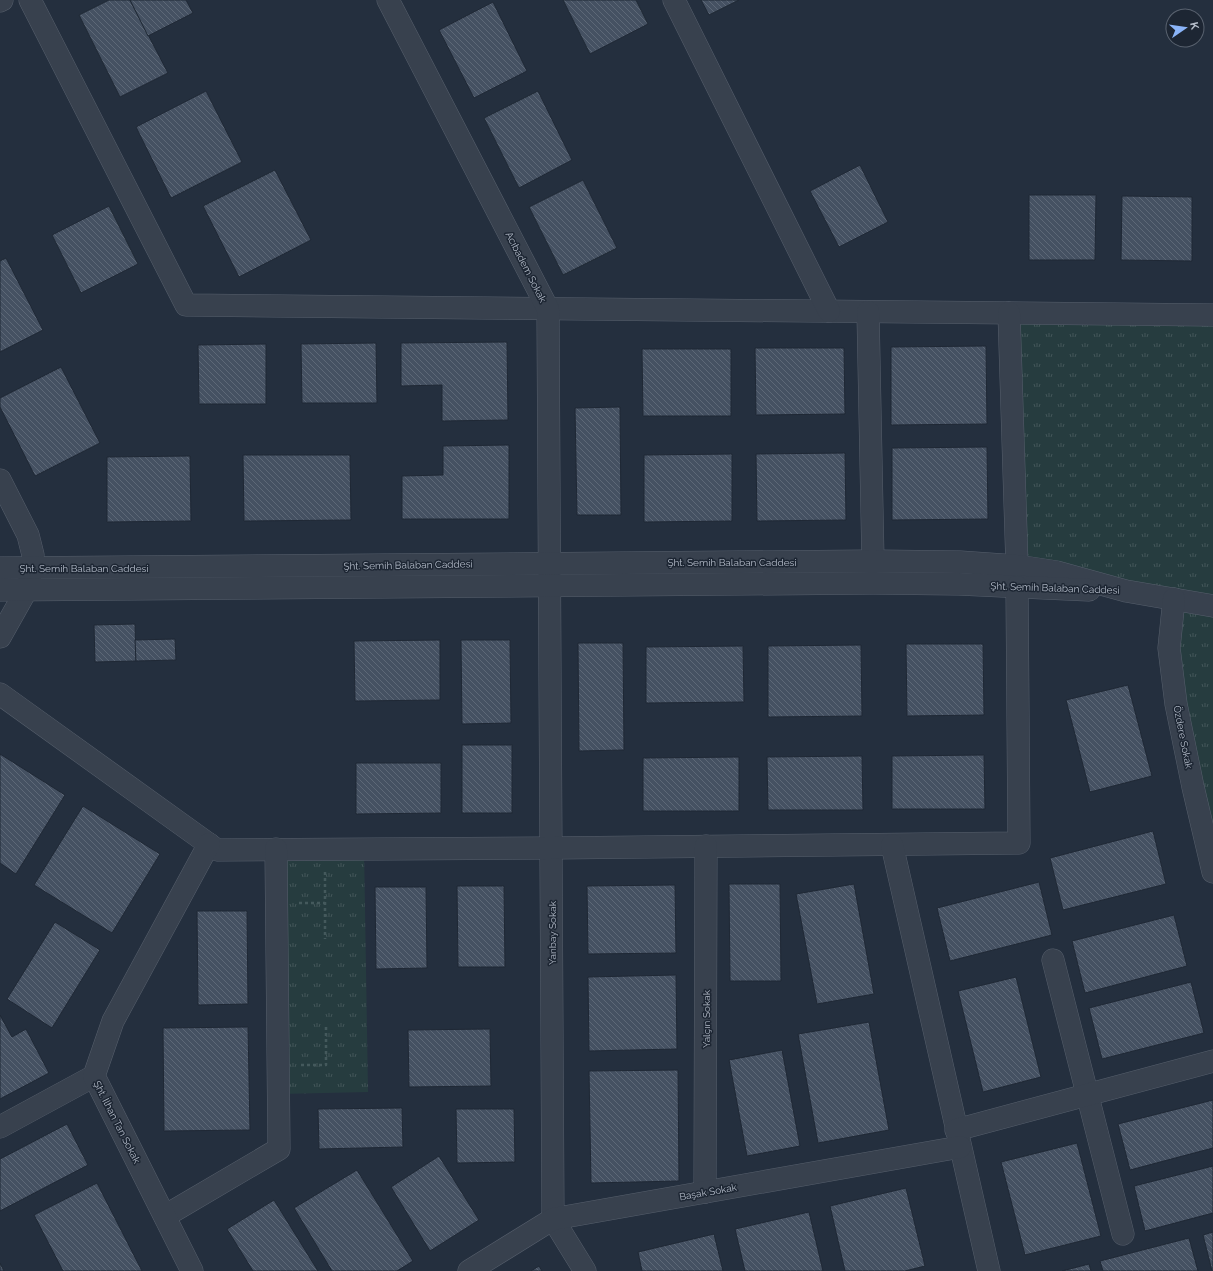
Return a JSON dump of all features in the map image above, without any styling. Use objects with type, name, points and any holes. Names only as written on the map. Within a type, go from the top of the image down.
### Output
[{"type":"street","points":[[30,0],[186,305],[1213,315]]},
{"type":"street","name":"Acıbadem Sokak","points":[[388,0],[548,309],[549,585]]},
{"type":"street","points":[[674,0],[829,312]]},
{"type":"street","points":[[868,312],[873,561]]},
{"type":"street","points":[[1009,313],[1017,566]]},
{"type":"street","points":[[0,480],[28,535],[33,555],[28,590],[0,637]]},
{"type":"street","name":"Şht. Semih Balaban Caddesi","points":[[0,568],[873,561],[960,562],[1017,566],[1057,572],[1126,591]]},
{"type":"street","name":"Şht. Semih Balaban Caddesi","points":[[0,590],[873,583],[959,584],[1126,591]]},
{"type":"street","name":"Yanbay Sokak","points":[[549,585],[553,1219]]},
{"type":"street","points":[[0,694],[217,850],[1019,843],[1017,587]]},
{"type":"street","points":[[1126,591],[1213,606]]},
{"type":"street","name":"Özdere Sokak","points":[[1174,599],[1169,648],[1176,704],[1193,787],[1213,872]]},
{"type":"street","name":"Şht. İlhan Tan Sokak","points":[[192,1271],[94,1076],[113,1020],[209,844]]},
{"type":"street","points":[[892,845],[989,1271]]},
{"type":"street","name":"Yalçın Sokak","points":[[705,1192],[706,846]]},
{"type":"street","points":[[165,1216],[280,1149],[276,850]]},
{"type":"street","points":[[1053,960],[1123,1234]]},
{"type":"street","name":"Başak Sokak","points":[[469,1271],[553,1219],[705,1192],[958,1138],[1087,1094],[1213,1061]]},
{"type":"street","points":[[0,1127],[94,1076]]},
{"type":"street","points":[[553,1219],[585,1271]]},
{"type":"path","points":[[325,849],[325,939]]},
{"type":"path","points":[[279,1065],[326,1065],[326,1024]]},
{"type":"green space","points":[[1009,313],[1213,315],[1213,872],[1193,787],[1174,599],[1017,566]]},
{"type":"green space","points":[[276,849],[364,849],[368,1092],[279,1094]]},
{"type":"building","points":[[109,0],[130,0],[168,73],[120,97],[79,15]]},
{"type":"building","points":[[130,0],[186,0],[193,13],[148,36]]},
{"type":"building","points":[[563,0],[636,0],[648,24],[590,54]]},
{"type":"building","points":[[701,0],[739,0],[709,15]]},
{"type":"building","points":[[493,2],[527,71],[474,98],[439,30]]},
{"type":"building","points":[[206,91],[242,162],[171,198],[136,127]]},
{"type":"building","points":[[538,91],[572,160],[519,188],[484,118]]},
{"type":"building","points":[[860,165],[888,222],[839,247],[810,191]]},
{"type":"building","points":[[275,170],[311,240],[239,277],[203,206]]},
{"type":"building","points":[[583,180],[617,248],[563,275],[529,207]]},
{"type":"building","points":[[1029,195],[1096,195],[1095,260],[1029,260]]},
{"type":"building","points":[[1122,196],[1192,197],[1192,261],[1121,260]]},
{"type":"building","points":[[109,206],[138,264],[81,293],[52,235]]},
{"type":"building","points":[[6,258],[43,330],[0,352],[0,261]]},
{"type":"building","points":[[507,342],[508,420],[442,421],[442,385],[401,386],[401,343]]},
{"type":"building","points":[[376,343],[377,403],[302,403],[301,344]]},
{"type":"building","points":[[266,344],[266,404],[199,404],[198,345]]},
{"type":"building","points":[[986,346],[987,424],[891,425],[891,347]]},
{"type":"building","points":[[755,348],[844,348],[845,414],[756,415]]},
{"type":"building","points":[[642,349],[731,349],[731,416],[643,416]]},
{"type":"building","points":[[61,367],[100,443],[35,476],[0,407],[0,398]]},
{"type":"building","points":[[620,407],[621,515],[577,515],[575,408]]},
{"type":"building","points":[[509,445],[509,519],[402,519],[402,476],[443,475],[443,446]]},
{"type":"building","points":[[987,447],[988,519],[892,520],[892,448]]},
{"type":"building","points":[[845,453],[846,520],[757,521],[756,454]]},
{"type":"building","points":[[732,454],[732,521],[644,522],[644,455]]},
{"type":"building","points":[[243,455],[350,455],[351,520],[244,521]]},
{"type":"building","points":[[190,456],[191,521],[107,522],[107,457]]},
{"type":"building","points":[[135,624],[136,661],[95,662],[94,625]]},
{"type":"building","points":[[175,639],[176,660],[136,661],[135,640]]},
{"type":"building","points":[[440,640],[440,700],[355,701],[354,641]]},
{"type":"building","points":[[461,640],[510,640],[511,723],[462,724]]},
{"type":"building","points":[[578,643],[623,643],[624,750],[579,751]]},
{"type":"building","points":[[906,644],[983,644],[984,715],[907,716]]},
{"type":"building","points":[[861,645],[862,716],[768,717],[768,646]]},
{"type":"building","points":[[743,646],[744,702],[646,703],[646,647]]},
{"type":"building","points":[[1128,685],[1152,776],[1090,792],[1066,700]]},
{"type":"building","points":[[462,745],[512,745],[512,813],[462,813]]},
{"type":"building","points":[[0,754],[65,795],[16,874],[0,863]]},
{"type":"building","points":[[984,755],[985,809],[892,809],[892,756]]},
{"type":"building","points":[[862,756],[863,810],[768,810],[767,757]]},
{"type":"building","points":[[739,757],[739,811],[643,811],[643,758]]},
{"type":"building","points":[[356,763],[441,763],[441,813],[356,814]]},
{"type":"building","points":[[83,806],[160,854],[112,933],[34,885]]},
{"type":"building","points":[[1153,831],[1166,884],[1063,910],[1050,858]]},
{"type":"building","points":[[1039,882],[1052,935],[950,961],[937,908]]},
{"type":"building","points":[[729,884],[780,884],[781,981],[730,981]]},
{"type":"building","points":[[854,884],[874,994],[817,1004],[796,894]]},
{"type":"building","points":[[675,885],[676,953],[588,954],[587,886]]},
{"type":"building","points":[[457,886],[504,886],[505,967],[458,967]]},
{"type":"building","points":[[375,887],[426,887],[427,968],[376,969]]},
{"type":"building","points":[[197,911],[247,911],[248,1004],[198,1005]]},
{"type":"building","points":[[1174,915],[1187,966],[1085,993],[1072,941]]},
{"type":"building","points":[[55,922],[100,950],[52,1028],[7,999]]},
{"type":"building","points":[[676,975],[677,1049],[589,1051],[588,977]]},
{"type":"building","points":[[1016,977],[1041,1077],[983,1092],[958,991]]},
{"type":"building","points":[[1191,982],[1204,1033],[1102,1059],[1089,1008]]},
{"type":"building","points":[[0,1015],[12,1037],[26,1029],[49,1073],[0,1099]]},
{"type":"building","points":[[869,1022],[889,1130],[818,1143],[798,1034]]},
{"type":"building","points":[[248,1027],[250,1130],[164,1131],[163,1028]]},
{"type":"building","points":[[490,1029],[491,1086],[409,1087],[408,1030]]},
{"type":"building","points":[[782,1050],[800,1146],[747,1156],[729,1060]]},
{"type":"building","points":[[678,1070],[679,1181],[591,1183],[589,1071]]},
{"type":"building","points":[[1213,1100],[1213,1148],[1130,1170],[1118,1124]]},
{"type":"building","points":[[402,1108],[403,1147],[319,1149],[318,1109]]},
{"type":"building","points":[[456,1109],[514,1109],[515,1162],[457,1163]]},
{"type":"building","points":[[67,1124],[88,1165],[0,1211],[0,1159]]},
{"type":"building","points":[[1077,1143],[1101,1236],[1025,1255],[1001,1162]]},
{"type":"building","points":[[439,1156],[479,1220],[430,1251],[391,1187]]},
{"type":"building","points":[[1213,1166],[1213,1213],[1145,1231],[1134,1186]]},
{"type":"building","points":[[357,1170],[413,1261],[397,1271],[332,1271],[294,1208]]},
{"type":"building","points":[[97,1183],[142,1271],[63,1271],[34,1215]]},
{"type":"building","points":[[906,1188],[925,1266],[905,1271],[845,1271],[830,1206]]},
{"type":"building","points":[[274,1200],[318,1271],[253,1271],[227,1229]]},
{"type":"building","points":[[809,1212],[823,1271],[745,1271],[735,1229]]},
{"type":"building","points":[[1213,1232],[1213,1271],[1212,1271],[1203,1235]]},
{"type":"building","points":[[714,1234],[723,1271],[642,1271],[638,1252]]},
{"type":"building","points":[[1189,1238],[1198,1271],[1103,1271],[1100,1261]]},
{"type":"building","points":[[0,1263],[4,1271],[0,1271]]},
{"type":"building","points":[[1089,1264],[1091,1271],[1062,1271]]},
{"type":"building","points":[[539,1266],[542,1271],[531,1271]]}]
